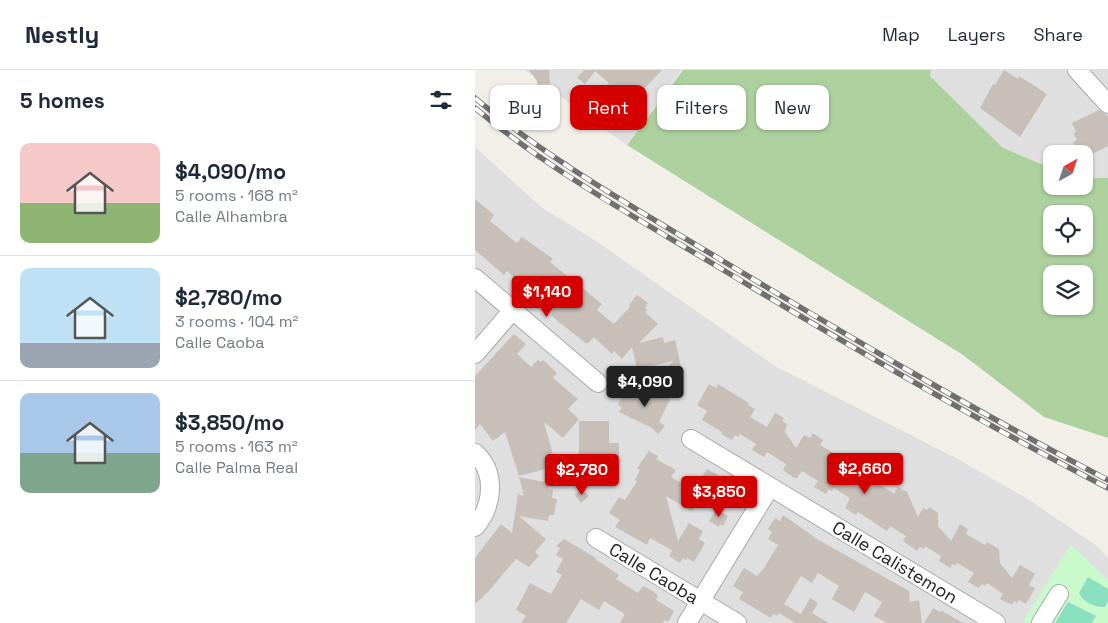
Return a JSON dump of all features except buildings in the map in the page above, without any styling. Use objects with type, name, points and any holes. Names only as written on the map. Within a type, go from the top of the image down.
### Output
[{"type":"street","points":[[1077,70],[1108,104]]},
{"type":"street","points":[[475,278],[598,383]]},
{"type":"street","points":[[475,354],[512,311]]},
{"type":"street","name":"Calle Calistemon","points":[[691,439],[996,623]]},
{"type":"street","points":[[475,453],[480,457],[488,473],[491,491],[483,518],[475,527]]},
{"type":"street","points":[[687,623],[770,487]]},
{"type":"street","name":"Calle Caoba","points":[[597,538],[737,623]]},
{"type":"street","points":[[1041,623],[1059,594]]},
{"type":"shaded area","points":[[525,70],[682,70],[671,85],[657,85],[657,103],[647,117],[647,85],[570,85],[570,103],[560,96],[560,85],[545,85]]},
{"type":"shaded area","points":[[931,70],[1108,70],[1108,178],[1093,178],[1093,145],[1043,145],[1043,165],[1003,148],[930,76]]},
{"type":"shaded area","points":[[606,130],[637,130],[626,145]]},
{"type":"shaded area","points":[[475,147],[541,207],[593,239],[775,366],[954,457],[1028,499],[1097,546],[1108,558],[1108,623],[475,623]]},
{"type":"green space","points":[[683,70],[931,70],[930,76],[1003,148],[1043,165],[1043,195],[1093,195],[1093,178],[1108,178],[1108,438],[1044,417],[963,355],[627,145],[638,130],[647,130],[647,118],[657,105],[657,130],[746,130],[746,85],[672,85]]},
{"type":"green space","points":[[1071,545],[1108,580],[1108,589],[1088,578],[1084,599],[1090,604],[1103,607],[1108,601],[1108,623],[1092,623],[1096,616],[1068,602],[1055,623],[1026,623],[1023,621]]},
{"type":"green space","points":[[1088,577],[1108,589],[1108,601],[1105,607],[1090,604],[1079,593]]},
{"type":"green space","points":[[1068,602],[1096,616],[1092,623],[1055,623]]},
{"type":"railway","points":[[475,98],[503,121],[563,163],[655,221],[911,372],[1108,480]]},
{"type":"railway","points":[[475,108],[561,172],[622,210],[910,380],[1108,488]]}]
